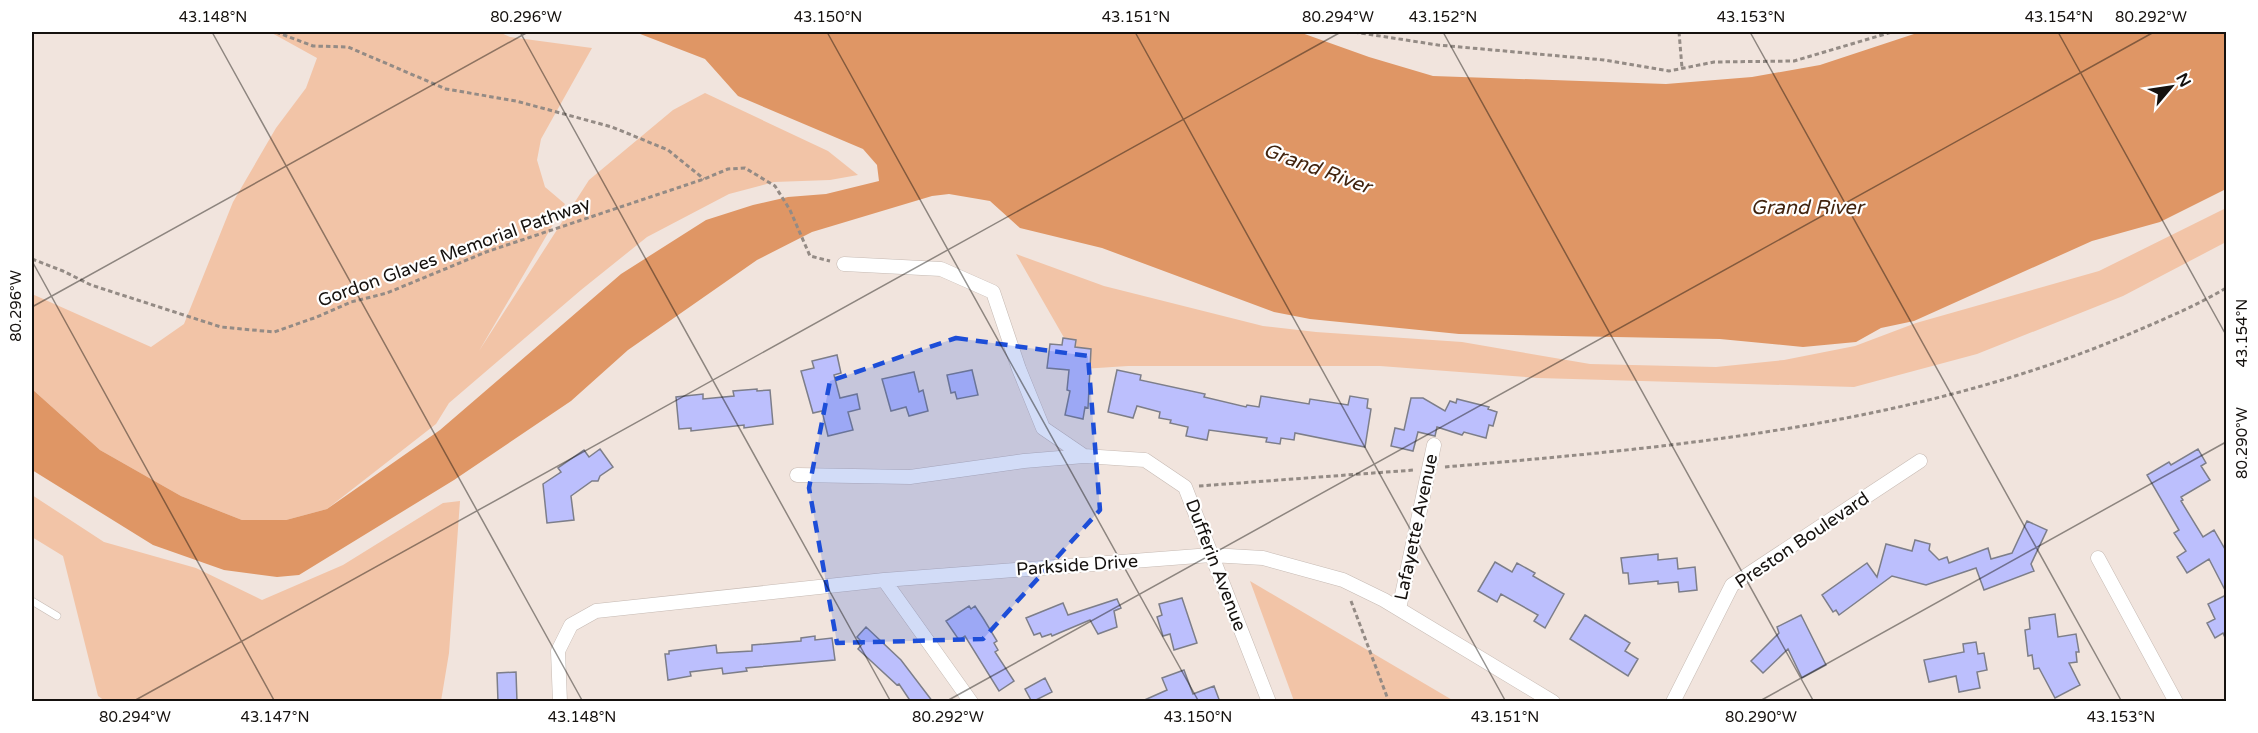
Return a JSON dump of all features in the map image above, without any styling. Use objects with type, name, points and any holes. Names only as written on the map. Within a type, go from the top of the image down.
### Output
[{"type":"street","points":[[844,264],[941,269],[993,292],[1019,369],[1043,428],[1084,456]]},
{"type":"street","name":"Lafayette Avenue","points":[[1399,609],[1434,445]]},
{"type":"street","name":"Dufferin Avenue","points":[[797,475],[910,477],[1024,461],[1084,456],[1145,460],[1185,487],[1269,702]]},
{"type":"street","name":"Preston Boulevard","points":[[1673,702],[1731,585],[1920,461]]},
{"type":"street","name":"Parkside Drive","points":[[560,702],[558,651],[571,626],[596,611],[884,580],[1211,555],[1263,558],[1343,580],[1399,609],[1553,702]]},
{"type":"street","points":[[2098,558],[2176,702]]},
{"type":"street","points":[[884,580],[971,702]]},
{"type":"lane","points":[[32,601],[57,616]]},
{"type":"path","points":[[276,32],[313,46],[348,47],[446,89],[516,102],[612,127],[668,150],[704,179]]},
{"type":"path","points":[[1354,32],[1438,45],[1604,60],[1669,71],[1714,62],[1794,61],[1892,32]]},
{"type":"path","points":[[1679,32],[1682,68]]},
{"type":"path","name":"Gordon Glaves Memorial Pathway","points":[[32,260],[63,271],[91,285],[221,327],[274,332],[318,317],[351,302],[387,293],[497,249],[728,169],[745,168],[775,186],[790,210],[810,256],[844,264]]},
{"type":"path","points":[[1185,487],[1545,459],[1701,441],[1854,417],[1916,404],[2004,380],[2091,350],[2201,303],[2226,288]]},
{"type":"path","points":[[1343,580],[1389,702]]},
{"type":"highlighted area","points":[[956,338],[1088,356],[1100,510],[983,639],[837,643],[809,488],[830,381]]},
{"type":"shaded area","points":[[270,32],[499,32],[510,37],[592,48],[541,139],[537,160],[545,187],[565,204],[479,351],[589,180],[673,110],[705,93],[828,151],[858,175],[830,180],[774,182],[729,194],[647,237],[449,403],[436,424],[327,509],[286,520],[242,520],[181,496],[100,450],[32,389],[32,294],[151,347],[184,324],[233,202],[276,128],[306,88],[317,58]]},
{"type":"shaded area","points":[[2226,208],[2226,242],[2123,296],[1977,354],[1854,387],[1538,378],[1380,366],[1128,366],[1082,369],[1016,254],[1104,286],[1263,326],[1462,342],[1590,364],[1716,367],[1784,360],[1855,346],[1916,323],[2099,271]]},
{"type":"shaded area","points":[[32,495],[104,542],[196,568],[262,600],[343,565],[443,503],[460,501],[449,653],[441,701],[105,701],[98,696],[63,556],[32,537]]},
{"type":"shaded area","points":[[1250,581],[1454,701],[1294,701]]},
{"type":"water","name":"Grand River","points":[[635,32],[1299,32],[1369,57],[1433,76],[1666,84],[1752,77],[1820,65],[1920,32],[2226,32],[2226,189],[2160,222],[2092,241],[1914,321],[1881,328],[1856,342],[1803,347],[1720,339],[1459,334],[1310,319],[1274,312],[1102,248],[1020,228],[990,201],[949,194],[932,196],[812,232],[757,260],[628,350],[571,401],[454,480],[299,575],[277,577],[224,570],[153,545],[32,470],[32,389],[100,450],[181,496],[242,520],[286,520],[327,509],[440,430],[621,274],[706,220],[788,197],[826,194],[879,181],[877,165],[863,149],[738,96],[705,59]]},
{"type":"building","points":[[1063,338],[1076,340],[1075,347],[1091,349],[1088,408],[1085,407],[1083,419],[1065,415],[1070,391],[1067,390],[1069,370],[1047,368],[1050,344],[1062,345]]},
{"type":"building","points":[[837,355],[841,373],[834,375],[840,398],[857,394],[860,409],[848,412],[853,430],[828,436],[822,411],[813,413],[801,371],[814,368],[812,361]]},
{"type":"building","points":[[972,370],[978,395],[957,399],[955,392],[951,393],[947,375]]},
{"type":"building","points":[[1117,370],[1141,375],[1140,380],[1205,394],[1204,397],[1246,407],[1247,405],[1259,407],[1261,396],[1309,404],[1310,399],[1348,405],[1350,396],[1368,399],[1367,408],[1371,409],[1365,447],[1295,433],[1294,440],[1281,438],[1280,444],[1266,442],[1267,438],[1209,430],[1207,440],[1186,436],[1188,427],[1159,418],[1160,412],[1137,406],[1133,418],[1108,412]]},
{"type":"building","points":[[914,372],[919,392],[923,390],[928,411],[909,416],[906,407],[891,411],[882,379]]},
{"type":"building","points":[[757,389],[757,391],[770,390],[773,424],[691,431],[691,428],[679,429],[676,397],[703,394],[703,399],[734,396],[733,391]]},
{"type":"building","points":[[1411,398],[1423,398],[1445,411],[1450,401],[1456,403],[1457,399],[1489,407],[1488,409],[1497,412],[1493,426],[1489,425],[1486,438],[1464,432],[1462,435],[1437,427],[1435,436],[1418,432],[1413,451],[1391,446],[1395,428],[1404,430]]},
{"type":"building","points":[[600,449],[613,467],[600,476],[598,481],[592,481],[571,496],[574,520],[547,523],[543,484],[561,472],[558,468],[584,450],[589,457]]},
{"type":"building","points":[[2198,449],[2206,463],[2201,466],[2210,480],[2181,497],[2183,500],[2181,501],[2203,537],[2214,530],[2226,551],[2226,592],[2209,559],[2187,573],[2177,557],[2186,551],[2174,533],[2179,530],[2147,475],[2169,462],[2171,465]]},
{"type":"building","points":[[2027,521],[2047,530],[2031,564],[2034,571],[1984,590],[1976,568],[1926,585],[1892,576],[1839,615],[1836,610],[1833,612],[1822,595],[1867,563],[1877,577],[1886,544],[1912,551],[1915,540],[1930,544],[1929,550],[1939,560],[1947,557],[1949,563],[1988,548],[1991,559],[2012,553]]},
{"type":"building","points":[[1658,554],[1658,560],[1677,558],[1678,569],[1695,567],[1697,590],[1679,592],[1678,582],[1658,584],[1658,581],[1629,584],[1628,573],[1623,573],[1621,558]]},
{"type":"building","points":[[1495,562],[1512,572],[1517,563],[1535,573],[1533,576],[1564,594],[1545,628],[1534,621],[1538,615],[1501,594],[1497,602],[1478,591]]},
{"type":"building","points":[[2226,595],[2226,640],[2223,633],[2215,638],[2207,623],[2215,619],[2208,604]]},
{"type":"building","points":[[1182,598],[1197,643],[1174,650],[1170,634],[1163,636],[1157,617],[1162,615],[1159,604]]},
{"type":"building","points":[[1117,599],[1121,608],[1114,611],[1117,627],[1098,634],[1090,620],[1052,636],[1051,634],[1042,637],[1040,633],[1034,635],[1026,618],[1063,603],[1068,615]]},
{"type":"building","points":[[969,606],[971,609],[975,606],[997,641],[994,643],[998,650],[995,652],[1014,681],[999,691],[965,636],[959,640],[946,621]]},
{"type":"building","points":[[2055,614],[2058,637],[2076,634],[2079,652],[2076,652],[2077,662],[2069,663],[2080,685],[2055,698],[2039,668],[2034,669],[2032,655],[2028,656],[2025,630],[2030,629],[2029,618]]},
{"type":"building","points":[[1585,615],[1630,643],[1625,651],[1638,659],[1628,676],[1570,639]]},
{"type":"building","points":[[1801,615],[1826,665],[1802,678],[1788,649],[1763,673],[1751,661],[1779,633],[1777,627]]},
{"type":"building","points":[[866,627],[901,660],[933,702],[911,702],[899,684],[897,685],[858,649],[863,643],[857,637]]},
{"type":"building","points":[[815,636],[815,640],[832,638],[835,660],[746,668],[747,671],[723,674],[722,668],[690,672],[691,676],[668,680],[665,654],[669,654],[669,651],[716,645],[717,653],[752,651],[752,645],[801,641],[801,638]]},
{"type":"building","points":[[1976,642],[1978,654],[1984,653],[1987,670],[1977,672],[1980,688],[1959,692],[1956,676],[1929,682],[1924,660],[1964,652],[1963,644]]},
{"type":"building","points":[[1184,670],[1193,694],[1214,686],[1220,702],[1140,702],[1167,690],[1162,678]]},
{"type":"building","points":[[516,672],[517,702],[498,702],[497,673]]},
{"type":"building","points":[[1045,678],[1052,692],[1032,702],[1025,689]]}]
